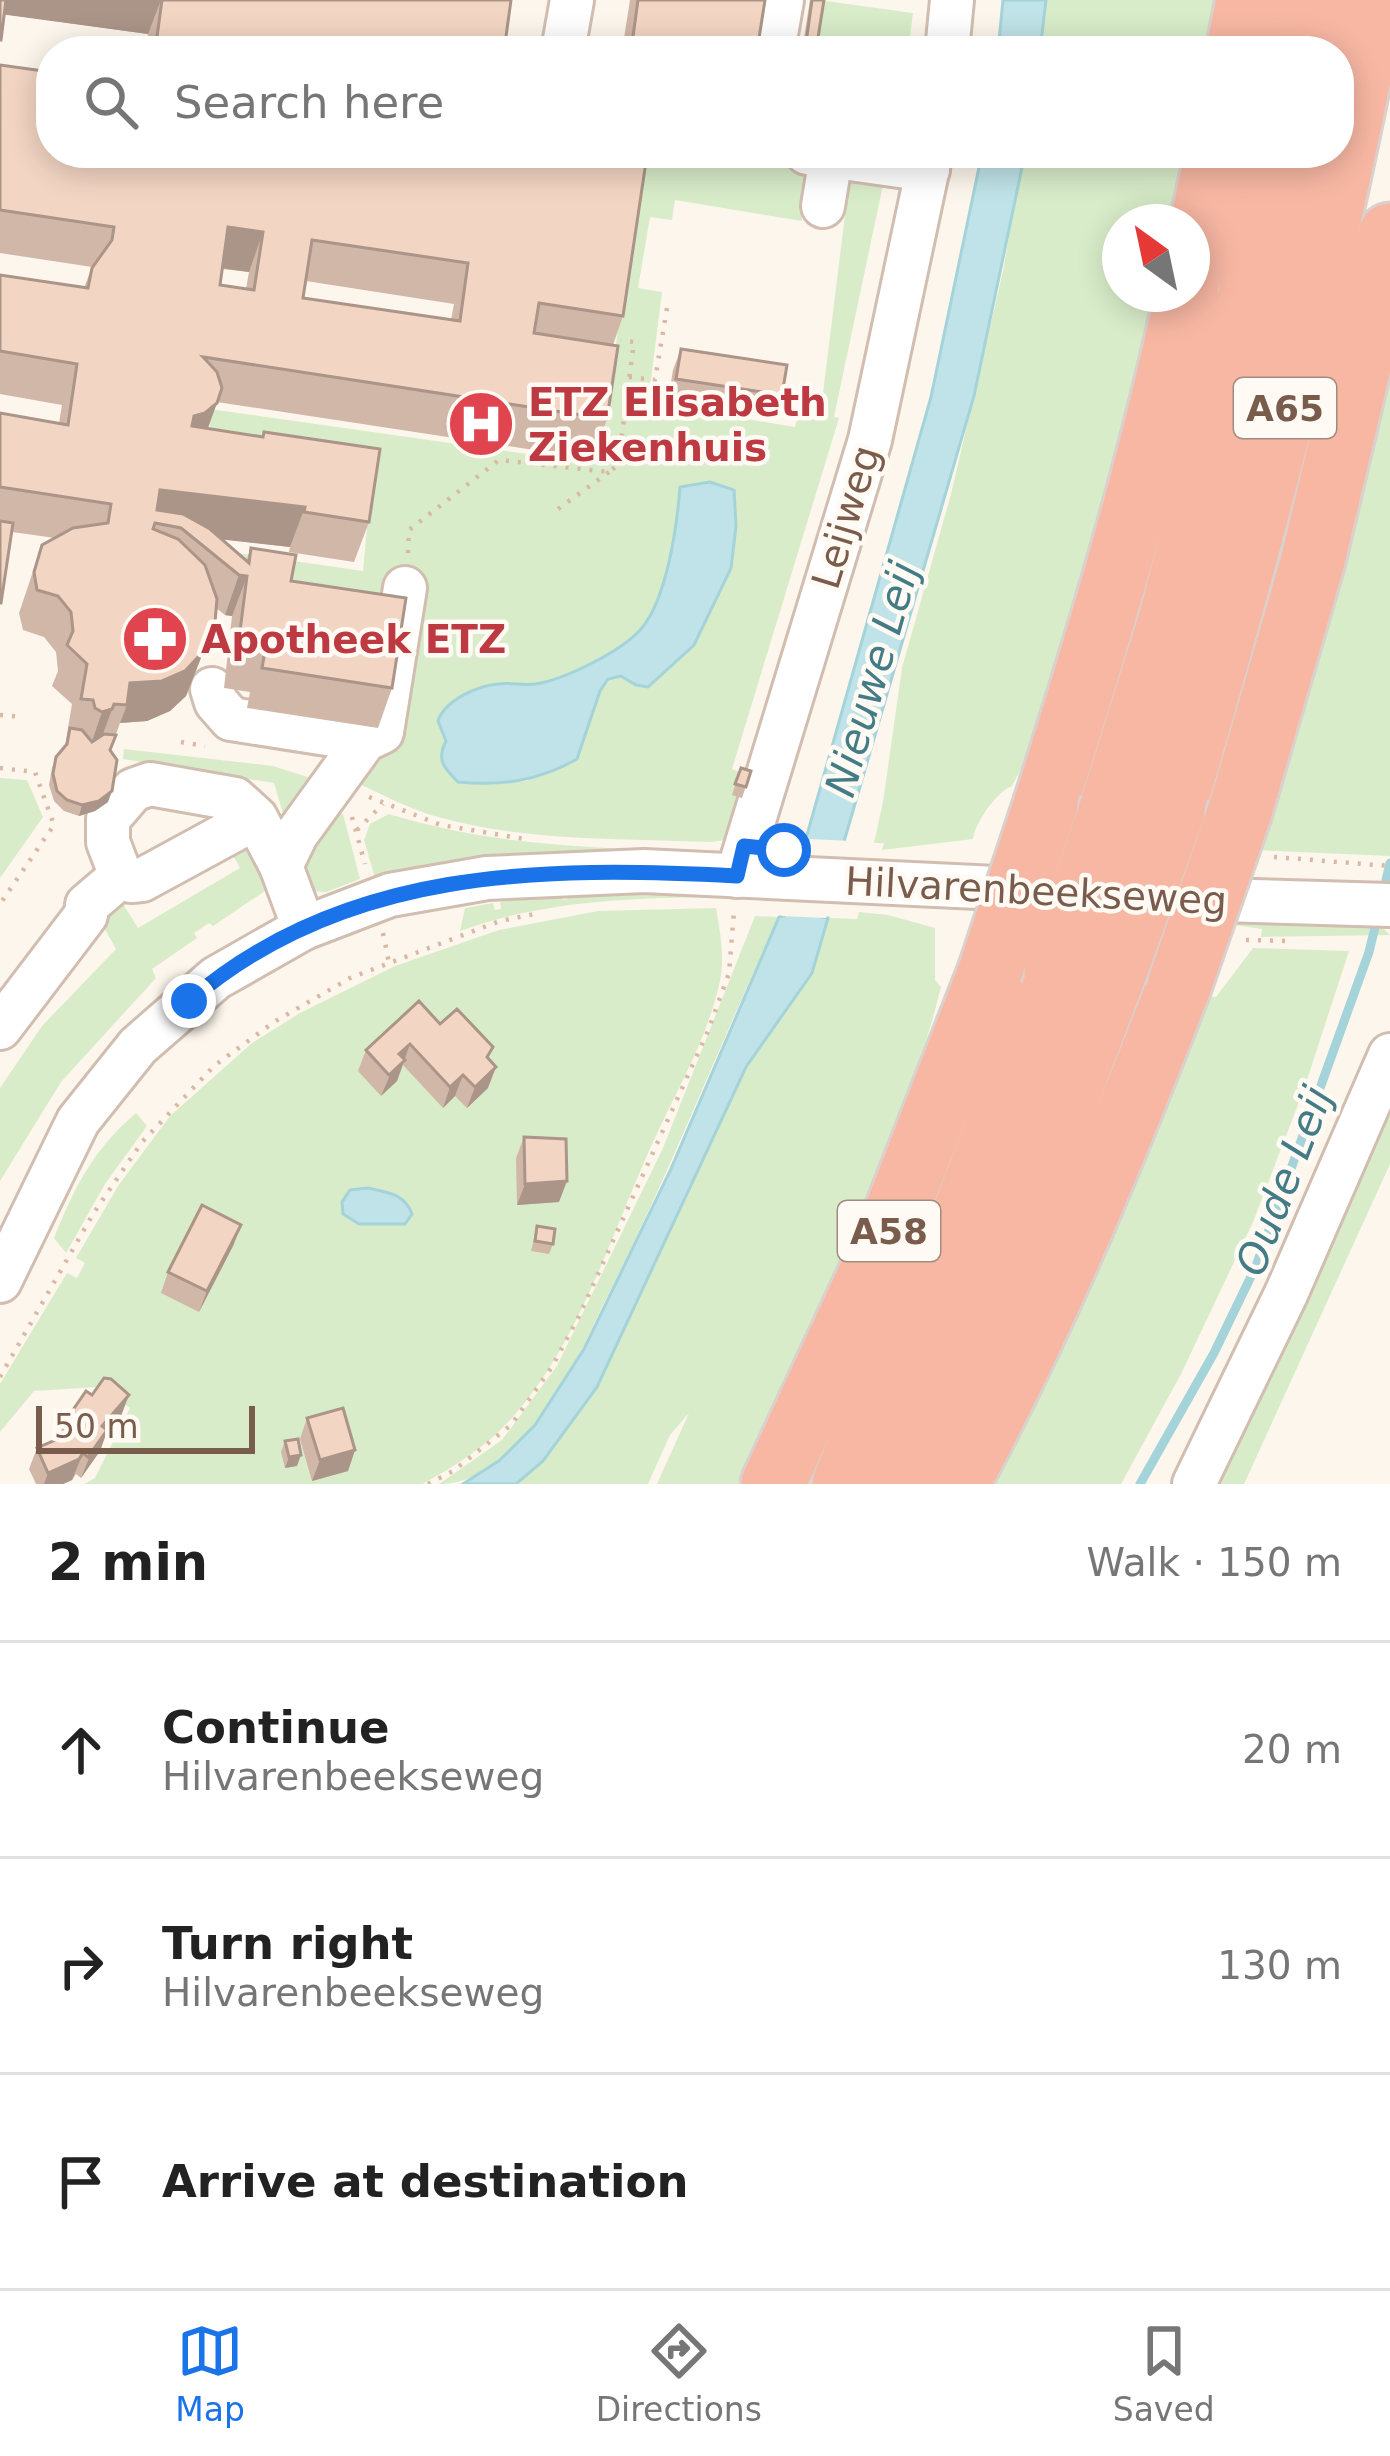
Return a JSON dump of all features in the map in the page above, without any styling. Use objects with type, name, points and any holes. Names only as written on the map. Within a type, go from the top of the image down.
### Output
[{"type":"highway","points":[[1241,36],[1248,0]]},
{"type":"highway","points":[[1305,36],[1311,0]]},
{"type":"highway","name":"A65","points":[[1354,105],[1374,0]]},
{"type":"highway","points":[[1206,204],[1214,168]]},
{"type":"highway","name":"A65","points":[[907,1484],[1000,1274],[1085,973],[1112,806],[1170,621],[1278,168]]},
{"type":"highway","name":"A65","points":[[844,1484],[886,1379],[963,1217],[1085,973],[1173,811],[1287,400],[1340,168]]},
{"type":"highway","points":[[957,1484],[998,1408],[1103,1182],[1240,811],[1312,560],[1390,235]]},
{"type":"highway","name":"A58","points":[[773,1484],[882,1249],[989,972],[1112,597],[1162,414],[1183,312]]},
{"type":"street","points":[[566,36],[572,0]]},
{"type":"street","points":[[776,36],[782,0]]},
{"type":"street","points":[[948,36],[952,0]]},
{"type":"street","points":[[820,168],[823,206]]},
{"type":"street","name":"Leijweg","points":[[744,886],[870,440],[928,168]]},
{"type":"street","points":[[281,866],[296,835],[365,740],[382,732],[405,588]]},
{"type":"street","points":[[212,689],[216,703],[231,719],[365,740]]},
{"type":"street","points":[[256,818],[142,880],[121,876],[108,842],[108,819],[133,790],[150,784],[235,799],[256,818],[281,866],[304,928]]},
{"type":"street","name":"Hilvarenbeekseweg","points":[[6,1256],[78,1121],[138,1046],[216,978],[304,928],[390,895],[487,878],[644,871],[744,886],[864,880],[1267,904],[1370,891]]},
{"type":"street","points":[[0,1028],[86,915],[87,905],[121,876]]},
{"type":"street","points":[[1194,1484],[1286,1294],[1390,1055]]},
{"type":"path","points":[[628,377],[655,380],[667,308],[675,309]]},
{"type":"path","points":[[558,509],[618,465],[634,342],[622,340]]},
{"type":"path","points":[[405,588],[410,530],[499,460],[609,472]]},
{"type":"path","points":[[0,715],[22,717]]},
{"type":"path","points":[[0,767],[35,772],[54,825],[0,904]]},
{"type":"path","points":[[366,796],[441,825],[532,840]]},
{"type":"path","points":[[356,831],[383,804]]},
{"type":"path","points":[[1370,891],[1390,866]]},
{"type":"path","points":[[428,1484],[453,1472],[511,1424],[552,1367],[579,1316],[708,1031],[729,973],[744,886]]},
{"type":"path","points":[[0,1376],[93,1214],[142,1142],[214,1066],[274,1022],[350,978],[500,920],[541,913]]},
{"type":"green space","points":[[818,0],[913,13],[910,36],[813,36]]},
{"type":"green space","points":[[1045,0],[1218,0],[1211,36],[1041,36]]},
{"type":"green space","points":[[605,168],[806,168],[802,221],[675,200],[672,220],[650,217],[638,288],[662,292],[648,403],[795,427],[798,414],[820,417],[850,175],[884,180],[834,417],[839,418],[732,769],[751,776],[733,839],[531,834],[425,813],[357,783],[388,750],[234,584],[154,541],[363,571],[371,485],[213,433],[202,408],[599,464],[637,194],[603,187]],"holes":[[[680,488],[694,645],[636,685],[621,676],[608,678],[527,781],[494,784],[440,752],[446,741],[438,721],[463,695],[490,685],[535,684],[561,677],[607,655],[641,629],[664,581]]]},
{"type":"green space","points":[[1020,168],[1185,168],[1177,204],[1102,204],[1102,312],[1153,312],[1107,503],[1026,760],[1012,786],[983,815],[973,839],[882,850],[884,843],[874,843],[902,668],[951,494],[1003,271]]},
{"type":"green space","points":[[1390,384],[1390,856],[1253,850],[1318,650]]},
{"type":"green space","points":[[124,749],[273,766],[317,780],[287,827],[274,783],[123,759]]},
{"type":"green space","points":[[0,778],[27,780],[43,817],[0,878]]},
{"type":"green space","points":[[343,814],[360,879],[326,892],[311,891],[301,857],[329,816]]},
{"type":"green space","points":[[389,814],[507,839],[703,852],[705,859],[499,858],[375,878],[364,840],[370,824]]},
{"type":"green space","points":[[249,840],[271,887],[213,926],[209,923],[194,933],[197,938],[152,969],[156,978],[61,1082],[0,1181],[0,1088],[42,1026],[116,949],[102,924],[113,901],[123,904],[138,928],[240,868],[227,844]]},
{"type":"green space","points":[[626,890],[627,896],[633,890],[716,891],[715,897],[554,907],[460,931],[465,908],[493,903],[495,910],[501,909],[500,902],[562,893],[563,900],[569,898],[568,892]]},
{"type":"green space","points":[[716,908],[722,962],[715,1002],[592,1286],[535,1389],[511,1419],[469,1456],[422,1484],[84,1484],[95,1478],[130,1408],[98,1387],[34,1391],[0,1432],[0,1384],[67,1273],[77,1278],[85,1263],[76,1258],[118,1186],[170,1116],[252,1043],[300,1013],[395,966],[499,930],[598,911]]},
{"type":"green space","points":[[859,912],[935,928],[935,980],[941,987],[885,1152],[738,1484],[657,1484],[689,1413],[670,1435],[648,1484],[516,1484],[543,1461],[597,1387],[746,1067],[812,973],[828,918],[857,919]]},
{"type":"green space","points":[[1235,912],[1372,918],[1390,935],[1261,937],[1262,929],[1234,925]]},
{"type":"green space","points":[[755,916],[779,917],[653,1201],[568,1378],[537,1424],[505,1456],[468,1479],[439,1484],[502,1440],[557,1366],[663,1148]]},
{"type":"green space","points":[[1253,948],[1349,951],[1304,1089],[1253,1222],[1181,1374],[1121,1484],[991,1484],[1206,996],[1216,997]]},
{"type":"green space","points":[[1390,1093],[1390,1164],[1244,1484],[1212,1484]]},
{"type":"green space","points":[[136,1113],[147,1126],[105,1184],[66,1253],[54,1238],[70,1202],[97,1155]]},
{"type":"water","points":[[1003,0],[1046,0],[1042,36],[999,36]]},
{"type":"water","name":"Nieuwe Leij","points":[[979,168],[1022,168],[974,396],[822,917],[828,918],[812,973],[746,1067],[597,1387],[543,1461],[516,1484],[463,1484],[500,1460],[535,1425],[584,1349],[670,1171],[779,917],[784,916],[931,397]]},
{"type":"water","points":[[710,482],[734,490],[736,526],[731,568],[694,645],[648,687],[621,676],[608,679],[577,759],[520,780],[458,782],[442,759],[446,741],[438,721],[447,707],[490,685],[535,684],[561,677],[632,638],[658,600],[680,487]]},
{"type":"water","points":[[368,1188],[405,1202],[412,1214],[405,1224],[359,1224],[343,1214],[342,1202],[350,1190]]},
{"type":"pier","points":[[810,839],[850,841],[833,901],[826,918],[781,916]]},
{"type":"building","points":[[0,0],[6,0],[1,40],[0,40]]},
{"type":"building","points":[[162,0],[511,0],[506,36],[157,36]]},
{"type":"building","points":[[638,0],[765,0],[759,36],[633,36]]},
{"type":"building","points":[[812,0],[824,0],[818,36],[807,36]]},
{"type":"building","name":"ETZ Elisabeth Ziekenhuis","points":[[0,65],[36,70],[36,168],[645,168],[623,316],[539,303],[534,333],[618,346],[607,419],[203,357],[217,372],[222,388],[217,403],[194,416],[192,426],[380,449],[369,522],[304,512],[305,507],[160,490],[157,510],[183,514],[210,529],[249,563],[251,548],[296,555],[291,581],[406,598],[392,688],[262,668],[265,651],[238,647],[247,576],[239,575],[181,528],[155,523],[153,529],[178,539],[205,565],[217,599],[215,622],[200,655],[185,671],[162,681],[130,683],[127,705],[114,704],[102,712],[93,700],[81,699],[87,664],[67,645],[73,631],[71,612],[58,596],[37,590],[34,572],[42,545],[73,528],[108,523],[111,504],[0,487],[0,413],[68,425],[77,364],[0,351],[0,275],[88,288],[92,268],[112,240],[114,227],[0,210]],"holes":[[[228,227],[263,232],[254,290],[220,285]],[[312,240],[468,263],[460,321],[303,298]]]},
{"type":"building","points":[[681,349],[787,365],[782,395],[676,379]]},
{"type":"building","points":[[0,521],[13,523],[1,603],[0,603]]},
{"type":"building","points":[[70,728],[82,730],[92,742],[104,734],[116,735],[110,750],[117,760],[112,791],[99,801],[82,805],[57,791],[56,757],[67,744]]},
{"type":"building","points":[[741,768],[751,771],[746,787],[735,784]]},
{"type":"building","points":[[419,1001],[440,1024],[457,1009],[493,1047],[487,1057],[496,1067],[475,1087],[463,1075],[450,1087],[410,1044],[399,1054],[405,1060],[389,1075],[366,1050]]},
{"type":"building","points":[[524,1137],[566,1139],[567,1181],[525,1184]]},
{"type":"building","points":[[202,1205],[241,1225],[207,1291],[168,1272]]},
{"type":"building","points":[[537,1226],[555,1229],[553,1244],[535,1241]]},
{"type":"building","points":[[104,1378],[129,1395],[102,1426],[107,1430],[88,1457],[83,1453],[48,1473],[37,1448],[62,1437],[69,1427],[64,1423],[86,1391],[92,1395]]},
{"type":"building","points":[[343,1408],[355,1450],[320,1460],[307,1418]]},
{"type":"building","points":[[298,1439],[301,1455],[289,1457],[285,1441]]},
{"type":"waterway","name":"Oude Leij","points":[[1383,893],[1390,863]]},
{"type":"waterway","name":"Oude Leij","points":[[1140,1484],[1214,1353],[1256,1266],[1369,952],[1378,915]]},
{"type":"place","name":"ETZ Elisabeth Ziekenhuis","points":[[481,424]]},
{"type":"place","name":"Apotheek ETZ","points":[[155,639]]},
{"type":"route","points":[[189,1001],[216,978],[304,928],[390,895],[487,878],[579,872],[737,876],[744,846],[784,850]]}]
